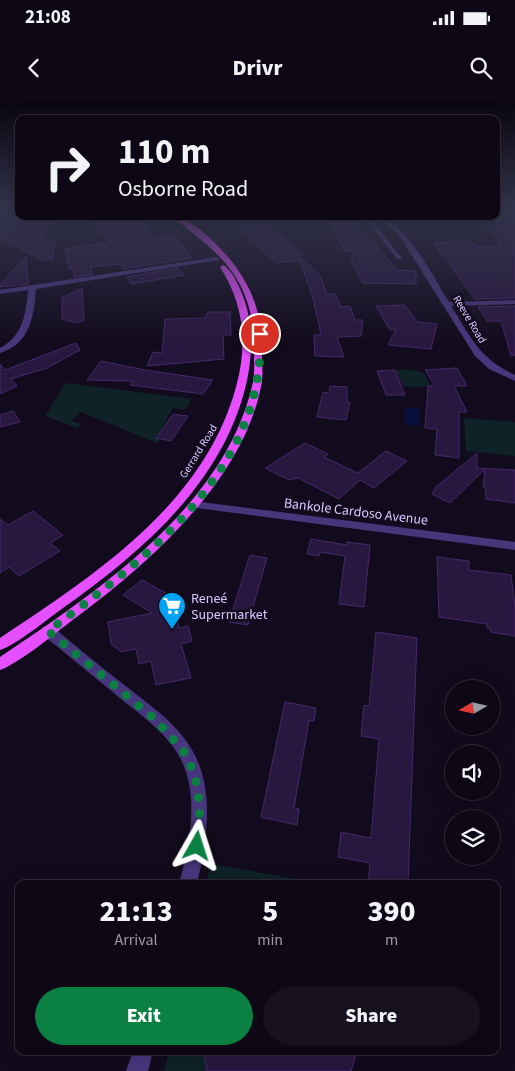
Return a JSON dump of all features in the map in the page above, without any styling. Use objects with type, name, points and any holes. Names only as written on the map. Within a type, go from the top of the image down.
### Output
[{"type":"main road","name":"Gerrard Road","points":[[0,645],[86,586],[151,530],[192,485],[220,442],[235,408],[244,380],[248,333],[238,294],[217,259],[211,253]]},
{"type":"main road","points":[[0,664],[127,572],[165,537],[193,506],[225,460],[249,412],[259,364],[260,334],[253,304],[234,267],[221,253]]},
{"type":"street","points":[[395,253],[399,258]]},
{"type":"street","name":"Reeve Road","points":[[414,253],[448,304],[478,354],[492,367],[515,378]]},
{"type":"street","points":[[0,292],[217,259]]},
{"type":"street","points":[[0,351],[12,346],[24,332],[30,317],[32,288]]},
{"type":"street","points":[[448,304],[515,302]]},
{"type":"street","name":"Bankole Cardoso Avenue","points":[[193,506],[515,546]]},
{"type":"street","points":[[48,631],[156,720],[185,753],[195,776],[200,808],[197,846],[189,880]]},
{"type":"street","points":[[137,1071],[142,1055]]},
{"type":"green space","points":[[396,370],[412,370],[424,373],[431,386],[404,387]]},
{"type":"green space","points":[[66,383],[192,399],[185,410],[173,408],[156,438],[160,439],[157,443],[81,412],[71,421],[81,424],[77,428],[45,416]]},
{"type":"green space","points":[[464,418],[515,422],[515,456],[466,451]]},
{"type":"green space","points":[[211,864],[303,880],[207,880]]},
{"type":"green space","points":[[168,1055],[205,1055],[207,1071],[164,1071]]},
{"type":"shaded area","points":[[406,407],[420,408],[419,426],[404,424]]},
{"type":"building","points":[[29,253],[53,253],[52,259],[43,261]]},
{"type":"building","points":[[66,253],[188,253],[192,258],[123,269],[120,264],[90,267],[93,274],[75,277],[72,269],[69,269]]},
{"type":"building","points":[[266,253],[301,253],[297,255],[320,275],[327,294],[335,294],[341,307],[350,306],[355,320],[363,320],[361,336],[337,337],[344,357],[315,356],[314,335],[321,335],[313,298],[300,260],[276,263]]},
{"type":"building","points":[[352,253],[382,253],[397,270],[416,271],[416,284],[363,283],[352,263]]},
{"type":"building","points":[[442,253],[515,253],[515,298],[475,299]]},
{"type":"building","points":[[26,256],[28,284],[0,287],[0,285]]},
{"type":"building","points":[[178,268],[185,275],[131,284],[127,277]]},
{"type":"building","points":[[82,288],[84,320],[77,323],[62,319],[62,298]]},
{"type":"building","points":[[405,305],[417,322],[437,324],[431,349],[388,345],[396,330],[390,330],[376,306]]},
{"type":"building","points":[[515,306],[515,355],[511,356],[501,321],[487,321],[478,307]]},
{"type":"building","points":[[208,312],[230,312],[231,335],[223,335],[224,359],[147,366],[153,352],[162,353],[165,319],[205,318]]},
{"type":"building","points":[[76,343],[80,350],[47,368],[11,379],[17,386],[0,394],[0,364],[5,370]]},
{"type":"building","points":[[101,361],[145,370],[213,380],[203,394],[130,385],[133,381],[87,380]]},
{"type":"building","points":[[457,368],[467,386],[454,386],[467,412],[459,412],[459,458],[435,455],[437,429],[425,428],[428,386],[435,386],[425,370]]},
{"type":"building","points":[[395,370],[405,395],[386,395],[377,371]]},
{"type":"building","points":[[330,386],[347,387],[347,402],[350,402],[346,420],[317,417],[323,392],[329,393]]},
{"type":"building","points":[[13,411],[20,422],[0,427],[0,415]]},
{"type":"building","points":[[173,414],[188,416],[171,441],[156,438]]},
{"type":"building","points":[[305,443],[328,454],[324,457],[358,473],[386,451],[407,461],[374,488],[360,480],[339,499],[298,478],[289,480],[265,468]]},
{"type":"building","points":[[477,453],[477,468],[515,470],[515,503],[486,499],[485,486],[483,487],[485,469],[450,503],[432,494],[436,487]]},
{"type":"building","points":[[33,511],[63,535],[50,543],[60,551],[19,576],[9,567],[0,573],[0,519],[8,525]]},
{"type":"building","points":[[311,539],[347,545],[347,542],[370,545],[364,607],[339,604],[345,556],[320,552],[319,556],[307,554]]},
{"type":"building","points":[[250,555],[267,558],[248,625],[229,622]]},
{"type":"building","points":[[437,557],[469,561],[469,570],[511,575],[515,605],[515,636],[491,632],[491,629],[487,628],[487,624],[439,617]]},
{"type":"building","points":[[142,580],[171,596],[179,628],[188,626],[192,641],[181,644],[191,678],[156,685],[151,661],[139,664],[136,649],[121,652],[111,644],[108,622],[152,613],[123,595]]},
{"type":"building","points":[[376,632],[417,638],[408,880],[368,880],[370,863],[338,857],[341,832],[371,838],[379,739],[361,736],[364,705],[369,706]]},
{"type":"building","points":[[285,702],[316,708],[314,721],[309,720],[294,808],[299,809],[297,825],[261,817]]},
{"type":"building","points":[[205,1055],[356,1055],[351,1071],[207,1071]]},
{"type":"place","name":"Reneé Supermarket","points":[[172,630]]},
{"type":"route","points":[[197,846],[200,808],[198,792],[195,776],[185,753],[164,727],[48,631],[127,572],[165,537],[193,506],[211,482],[240,435],[249,412],[257,380],[260,334]]}]
